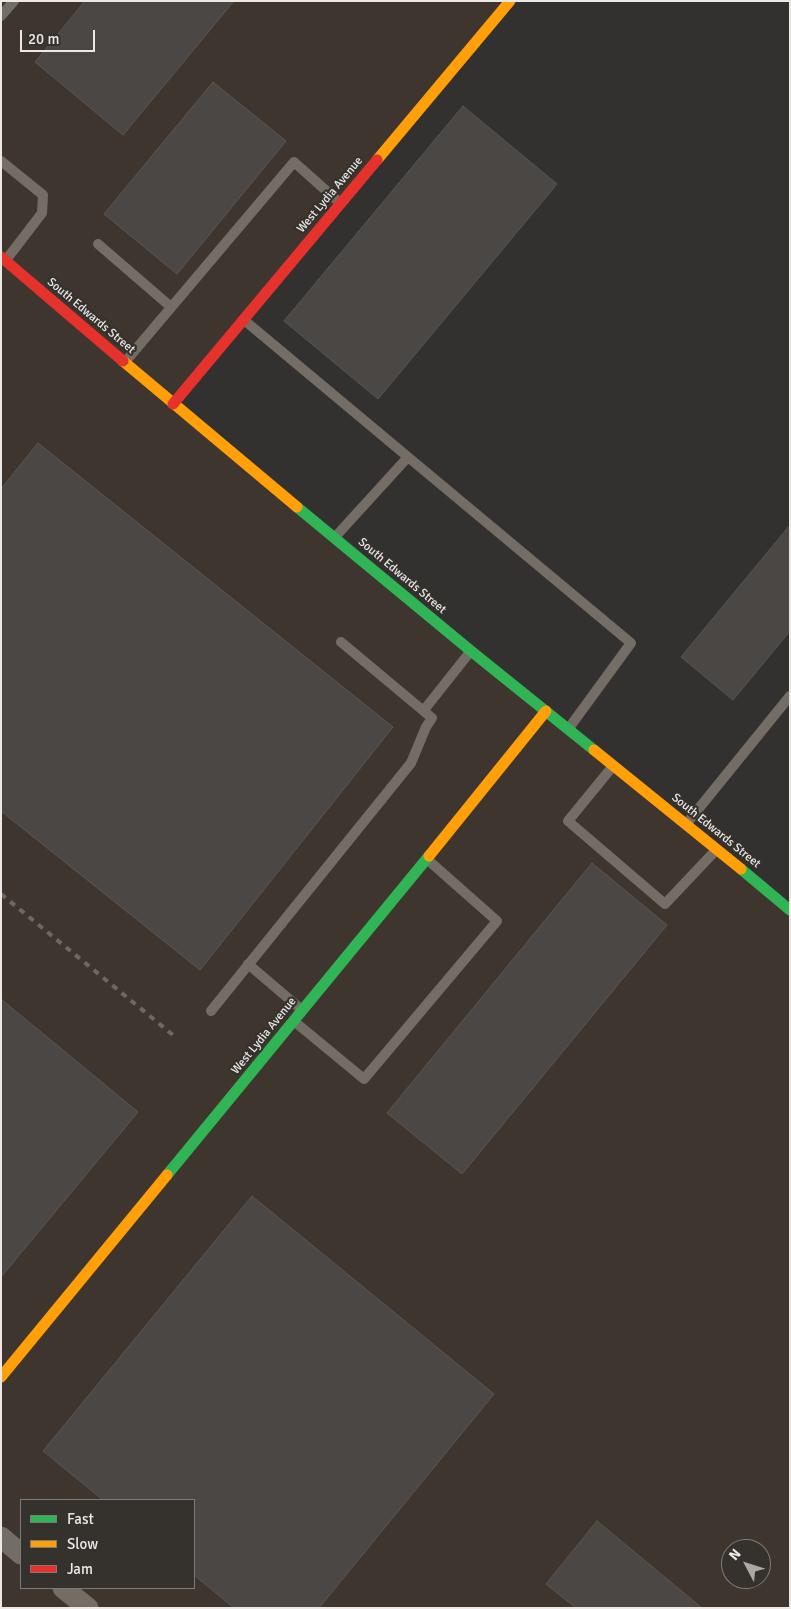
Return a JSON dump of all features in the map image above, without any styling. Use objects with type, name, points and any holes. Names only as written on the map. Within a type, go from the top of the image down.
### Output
[{"type":"street","name":"West Lydia Avenue","points":[[173,404],[509,3]]},
{"type":"street","name":"South Edwards Street","points":[[4,259],[124,363],[471,651],[790,910]]},
{"type":"street","name":"West Lydia Avenue","points":[[1,1377],[427,859],[546,710]]},
{"type":"street","points":[[1,1537],[20,1553]]},
{"type":"street","points":[[65,1589],[88,1608]]},
{"type":"lane","points":[[1,16],[14,1]]},
{"type":"lane","points":[[1,161],[44,195],[42,213],[4,259]]},
{"type":"lane","points":[[124,363],[294,162],[341,203]]},
{"type":"lane","points":[[98,244],[171,307]]},
{"type":"lane","points":[[243,320],[631,643],[568,729]]},
{"type":"lane","points":[[335,538],[408,457]]},
{"type":"lane","points":[[211,1012],[411,763],[426,727],[432,718],[341,642]]},
{"type":"lane","points":[[424,710],[471,651]]},
{"type":"lane","points":[[686,824],[790,696]]},
{"type":"lane","points":[[613,766],[568,821],[665,904],[716,849]]},
{"type":"lane","points":[[294,1021],[364,1079],[497,920],[427,859]]},
{"type":"lane","points":[[248,964],[302,1011]]},
{"type":"shaded area","points":[[1,1],[508,1],[173,404],[790,912],[790,1608],[1,1608]]},
{"type":"building","points":[[85,1],[234,1],[123,135],[35,62]]},
{"type":"building","points":[[213,82],[286,141],[177,274],[104,214]]},
{"type":"building","points":[[463,106],[557,184],[378,399],[284,321]]},
{"type":"building","points":[[38,443],[393,727],[200,970],[1,811],[1,489]]},
{"type":"building","points":[[790,525],[790,631],[733,700],[681,657]]},
{"type":"building","points":[[592,863],[667,925],[462,1174],[387,1113]]},
{"type":"building","points":[[1,999],[138,1112],[1,1277]]},
{"type":"building","points":[[252,1196],[494,1394],[319,1608],[234,1608],[195,1576],[195,1499],[102,1499],[43,1451]]},
{"type":"building","points":[[597,1521],[702,1608],[576,1608],[546,1584]]},
{"type":"railway","points":[[1,894],[173,1035]]},
{"type":"traffic: fast","points":[[297,507],[594,750]]},
{"type":"traffic: fast","points":[[167,1175],[429,856]]},
{"type":"traffic: fast","points":[[741,869],[790,910]]},
{"type":"traffic: slow","points":[[377,160],[510,1]]},
{"type":"traffic: slow","points":[[123,361],[297,507]]},
{"type":"traffic: slow","points":[[429,856],[546,711]]},
{"type":"traffic: slow","points":[[594,750],[741,869]]},
{"type":"traffic: slow","points":[[1,1377],[167,1175]]},
{"type":"traffic: jam","points":[[173,404],[377,160]]},
{"type":"traffic: jam","points":[[1,257],[123,361]]}]
